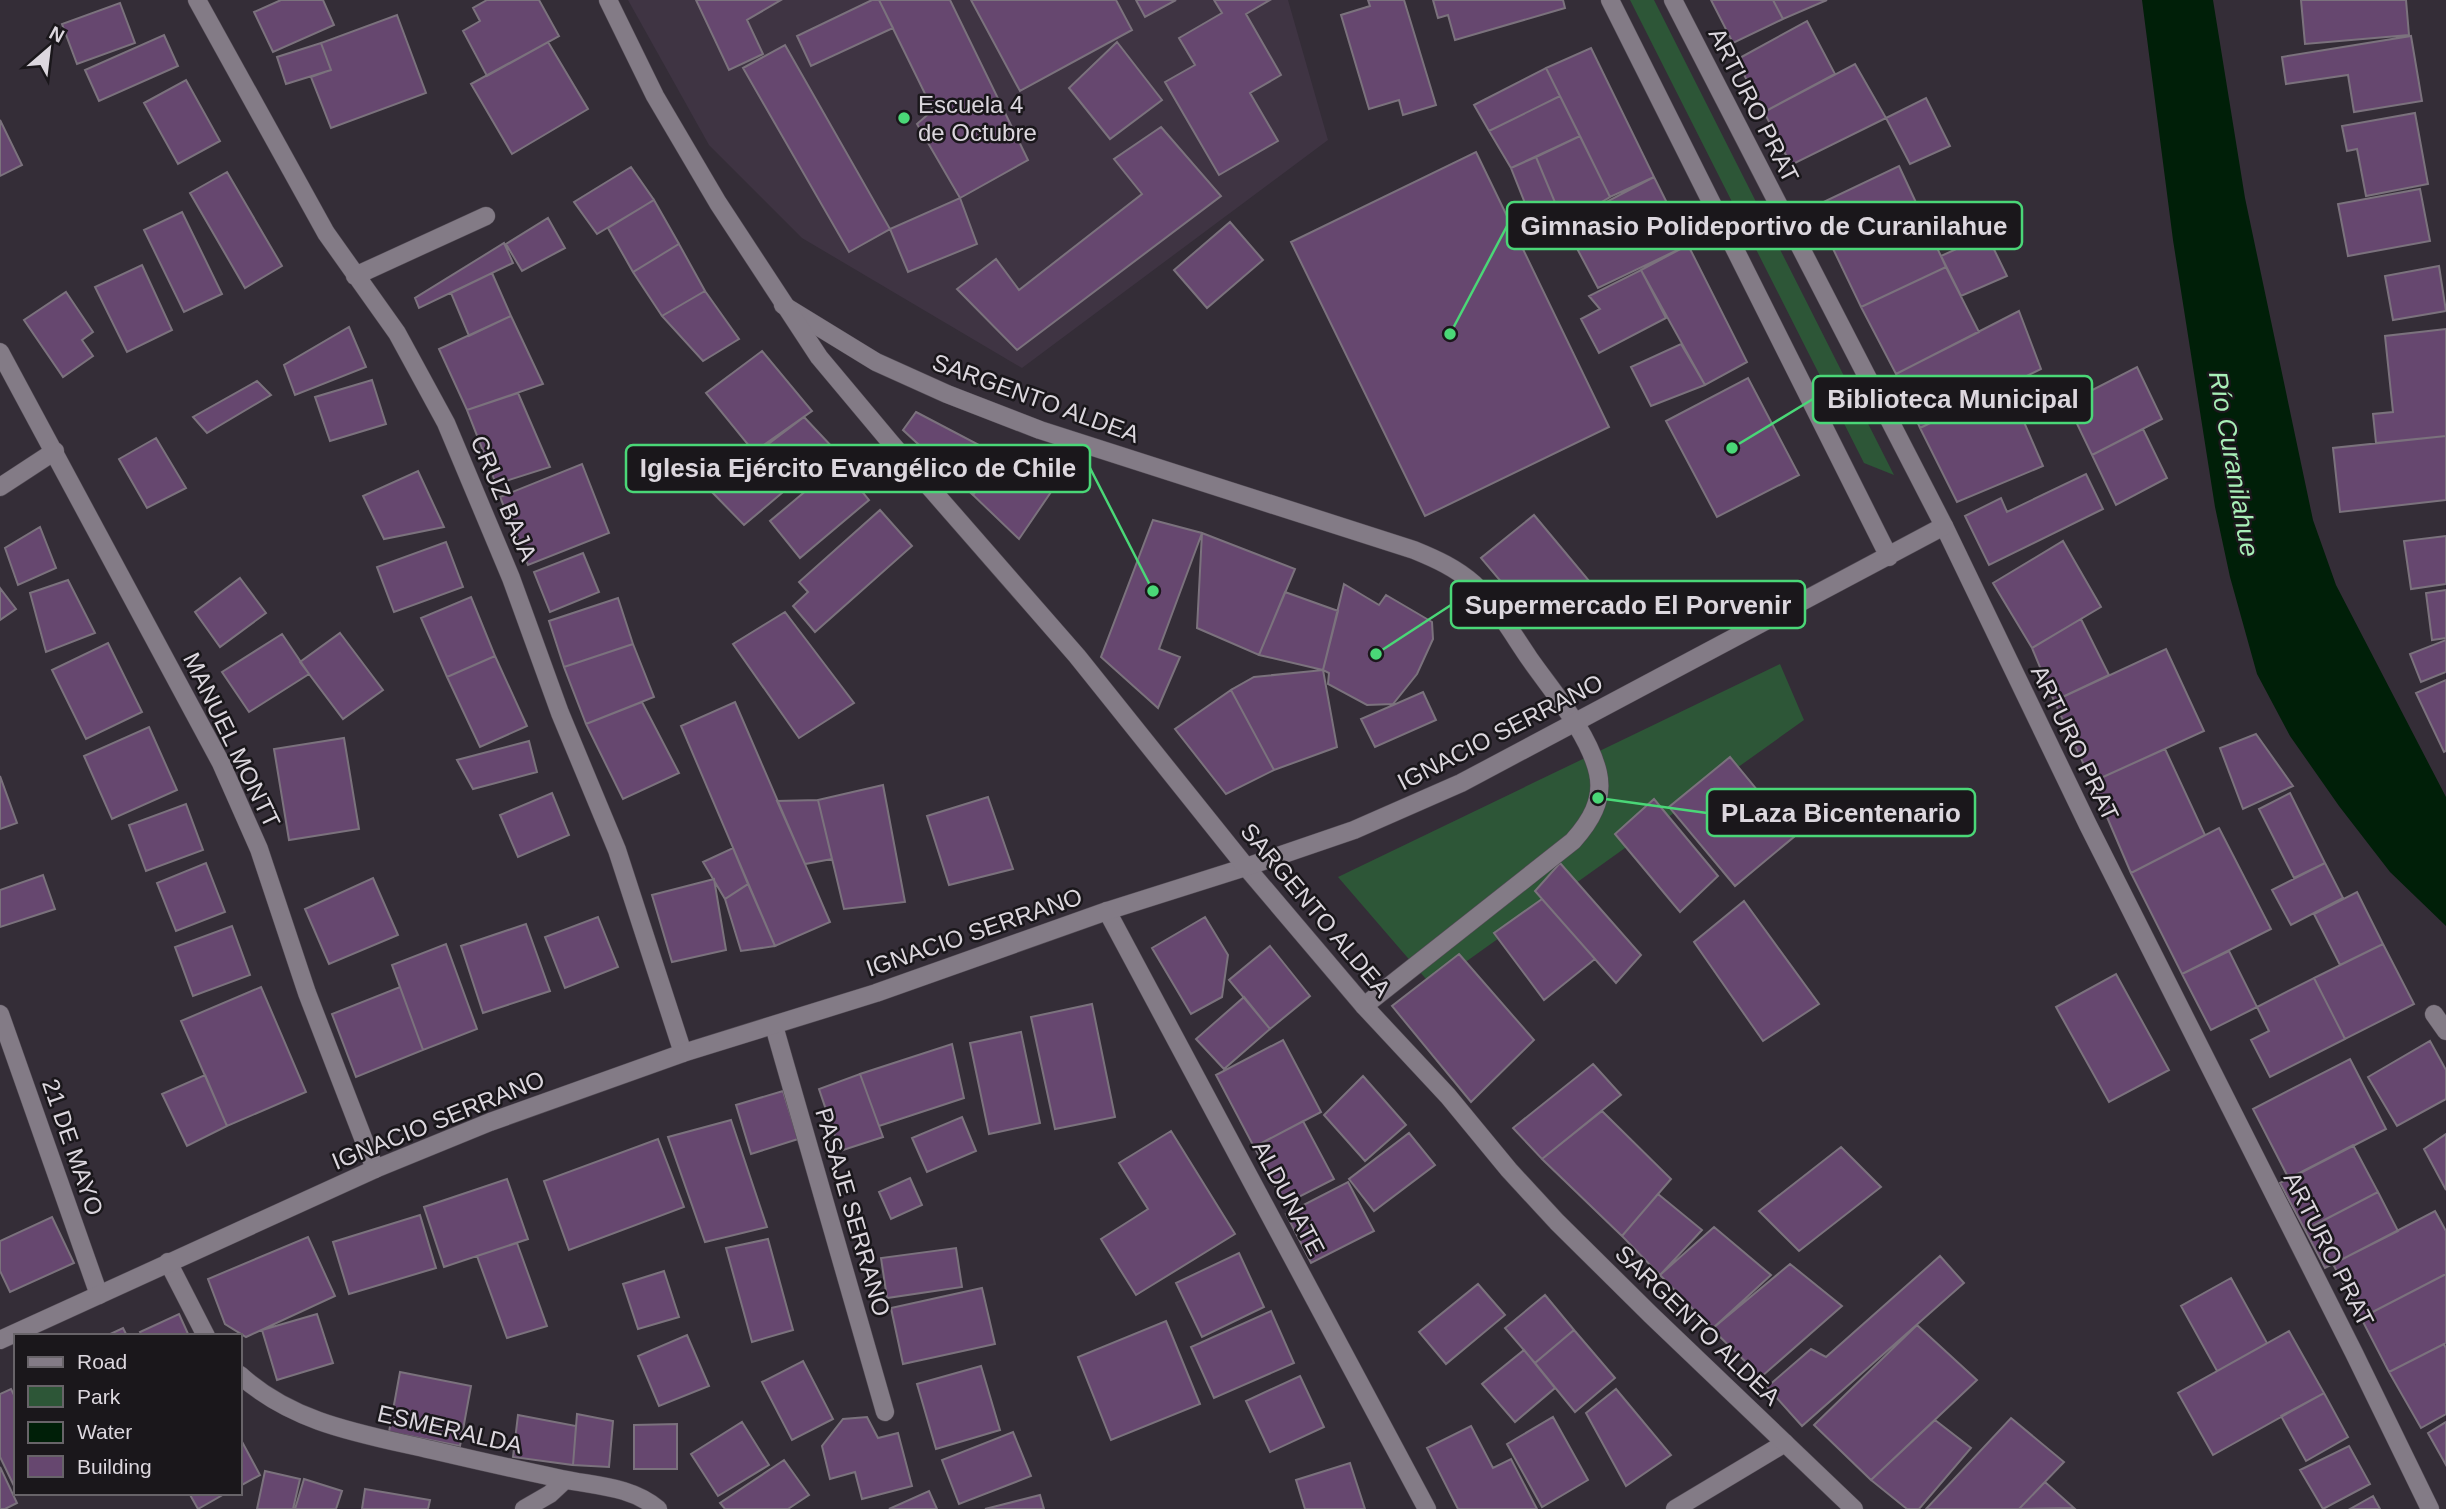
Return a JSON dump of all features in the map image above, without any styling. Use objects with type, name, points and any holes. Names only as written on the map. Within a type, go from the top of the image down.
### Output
[{"type":"street","name":"CRUZ BAJA","points":[[197,0],[326,233],[397,333],[446,423],[511,578],[560,713],[617,850],[683,1053]]},
{"type":"street","name":"SARGENTO ALDEA","points":[[608,0],[655,96],[718,203],[819,357],[1077,656],[1246,867],[1364,1006],[1448,1096],[1509,1170],[1651,1315],[1854,1509]]},
{"type":"street","points":[[1610,0],[1889,557]]},
{"type":"street","name":"ARTURO PRAT","points":[[1673,0],[1944,526],[2088,825],[2342,1328],[2430,1509]]},
{"type":"street","points":[[355,276],[486,216]]},
{"type":"street","name":"SARGENTO ALDEA","points":[[783,305],[876,362],[947,394],[1040,430],[1435,558],[1455,569],[1488,598],[1574,723],[1592,756],[1598,774],[1597,803],[1585,828],[1573,841],[1364,1006]]},
{"type":"street","name":"MANUEL MONTT","points":[[0,352],[221,763],[259,849],[307,993],[375,1169]]},
{"type":"street","points":[[0,487],[54,451]]},
{"type":"street","name":"IGNACIO SERRANO","points":[[0,1340],[375,1169],[491,1122],[683,1053],[774,1026],[1107,911],[1354,830],[1461,783],[1944,526]]},
{"type":"street","name":"ALDUNATE","points":[[1107,911],[1427,1509]]},
{"type":"street","name":"21 DE MAYO","points":[[0,1014],[99,1295]]},
{"type":"street","points":[[2434,1014],[2446,1031]]},
{"type":"street","name":"PASAJE SERRANO","points":[[774,1026],[885,1412]]},
{"type":"street","points":[[168,1262],[205,1334]]},
{"type":"street","name":"ESMERALDA","points":[[242,1376],[276,1402],[324,1424],[634,1494],[658,1509]]},
{"type":"street","points":[[1675,1509],[1785,1443]]},
{"type":"street","points":[[524,1509],[550,1494],[565,1480]]},
{"type":"shaded area","points":[[628,0],[1288,0],[1328,140],[1022,368],[802,238],[709,145]]},
{"type":"green space","points":[[1630,0],[1654,0],[1894,475],[1864,463]]},
{"type":"green space","points":[[1780,664],[1804,720],[1432,986],[1338,877]]},
{"type":"water","name":"Río Curanilahue","points":[[2142,0],[2213,0],[2245,198],[2313,520],[2336,585],[2446,797],[2446,926],[2390,872],[2339,806],[2290,736],[2257,674],[2230,577],[2215,507],[2173,240]]},
{"type":"building","points":[[281,0],[323,0],[334,25],[273,52],[254,12]]},
{"type":"building","points":[[487,0],[539,0],[559,36],[487,76],[463,31],[480,21],[473,8]]},
{"type":"building","points":[[696,0],[781,0],[747,20],[763,54],[729,70]]},
{"type":"building","points":[[872,0],[879,0],[893,28],[811,66],[797,36]]},
{"type":"building","points":[[879,0],[950,0],[1028,160],[960,198],[917,124],[933,110]]},
{"type":"building","points":[[971,0],[1116,0],[1132,30],[1020,91]]},
{"type":"building","points":[[1136,0],[1176,0],[1145,17]]},
{"type":"building","points":[[1214,0],[1270,0],[1246,14],[1281,75],[1250,93],[1278,141],[1219,175],[1165,82],[1195,65],[1179,38],[1222,13]]},
{"type":"building","points":[[1368,0],[1404,0],[1436,105],[1403,115],[1399,100],[1369,109],[1341,15],[1370,6]]},
{"type":"building","points":[[1433,0],[1563,0],[1565,8],[1455,40],[1448,15],[1438,18]]},
{"type":"building","points":[[1711,0],[1773,0],[1783,19],[1733,43]]},
{"type":"building","points":[[1773,0],[1827,0],[1783,19]]},
{"type":"building","points":[[2301,0],[2406,0],[2409,35],[2305,44]]},
{"type":"building","points":[[120,3],[135,43],[77,64],[62,24]]},
{"type":"building","points":[[397,15],[426,93],[331,128],[311,77],[331,70],[321,43]]},
{"type":"building","points":[[1807,21],[1835,74],[1764,112],[1736,60]]},
{"type":"building","points":[[164,35],[178,66],[99,101],[85,70]]},
{"type":"building","points":[[2411,36],[2422,101],[2354,112],[2348,75],[2286,84],[2282,57]]},
{"type":"building","points":[[548,42],[588,109],[512,154],[471,84]]},
{"type":"building","points":[[1117,42],[1162,100],[1110,139],[1069,88]]},
{"type":"building","points":[[321,43],[331,70],[286,84],[277,57]]},
{"type":"building","points":[[785,45],[890,229],[849,252],[743,68]]},
{"type":"building","points":[[1591,48],[1654,177],[1610,197],[1546,68]]},
{"type":"building","points":[[1855,64],[1886,118],[1791,165],[1764,112]]},
{"type":"building","points":[[1546,68],[1560,96],[1489,131],[1474,105]]},
{"type":"building","points":[[186,80],[220,141],[178,164],[144,103]]},
{"type":"building","points":[[1560,96],[1580,136],[1511,168],[1489,131]]},
{"type":"building","points":[[1926,98],[1950,146],[1910,164],[1886,118]]},
{"type":"building","points":[[2415,113],[2428,184],[2366,196],[2357,149],[2347,151],[2342,126]]},
{"type":"building","points":[[0,120],[22,165],[0,176]]},
{"type":"building","points":[[1161,127],[1221,196],[1017,350],[957,289],[996,259],[1019,290],[1142,194],[1114,159]]},
{"type":"building","points":[[1580,136],[1610,197],[1564,224],[1536,157]]},
{"type":"building","points":[[1476,152],[1609,427],[1425,516],[1291,242]]},
{"type":"building","points":[[1536,157],[1564,224],[1538,236],[1511,168]]},
{"type":"building","points":[[1899,166],[1946,267],[1861,307],[1813,207]]},
{"type":"building","points":[[631,167],[654,200],[597,234],[574,202]]},
{"type":"building","points":[[227,172],[282,266],[245,288],[190,193]]},
{"type":"building","points":[[1654,177],[1688,245],[1598,288],[1564,224]]},
{"type":"building","points":[[2420,189],[2430,241],[2348,256],[2338,204]]},
{"type":"building","points":[[960,198],[977,244],[908,272],[890,229]]},
{"type":"building","points":[[654,200],[679,244],[633,272],[608,228]]},
{"type":"building","points":[[182,212],[222,294],[184,312],[144,230]]},
{"type":"building","points":[[548,218],[565,248],[522,271],[506,244]]},
{"type":"building","points":[[1230,222],[1263,260],[1207,308],[1174,270]]},
{"type":"building","points":[[1987,235],[2007,276],[1961,296],[1941,256]]},
{"type":"building","points":[[504,243],[513,263],[419,308],[415,298]]},
{"type":"building","points":[[679,244],[705,291],[662,316],[633,272]]},
{"type":"building","points":[[1688,245],[1747,362],[1705,385],[1641,270]]},
{"type":"building","points":[[142,265],[172,330],[127,352],[95,287]]},
{"type":"building","points":[[2439,266],[2446,311],[2393,320],[2385,276]]},
{"type":"building","points":[[1946,267],[1979,332],[1896,374],[1861,307]]},
{"type":"building","points":[[1641,270],[1666,318],[1599,353],[1581,319],[1600,309],[1589,296]]},
{"type":"building","points":[[492,273],[511,316],[469,336],[451,293]]},
{"type":"building","points":[[705,291],[739,339],[703,361],[662,316]]},
{"type":"building","points":[[66,292],[93,332],[82,340],[93,356],[63,377],[24,320]]},
{"type":"building","points":[[2019,311],[2041,369],[1920,428],[1896,374]]},
{"type":"building","points":[[511,316],[543,384],[467,410],[439,349]]},
{"type":"building","points":[[349,327],[366,367],[295,395],[284,365]]},
{"type":"building","points":[[2446,329],[2446,436],[2376,443],[2373,414],[2393,412],[2385,336]]},
{"type":"building","points":[[1681,344],[1705,385],[1651,406],[1631,367]]},
{"type":"building","points":[[762,351],[812,411],[754,452],[706,393]]},
{"type":"building","points":[[2137,367],[2162,419],[2092,455],[2067,403]]},
{"type":"building","points":[[1748,378],[1799,475],[1717,517],[1666,421]]},
{"type":"building","points":[[372,380],[386,424],[330,441],[315,397]]},
{"type":"building","points":[[257,381],[271,395],[207,433],[193,417]]},
{"type":"building","points":[[2008,385],[2043,466],[1957,502],[1920,428]]},
{"type":"building","points":[[518,393],[550,467],[496,484],[467,410]]},
{"type":"building","points":[[916,412],[1002,457],[973,495],[903,430]]},
{"type":"building","points":[[804,417],[834,449],[744,525],[709,489]]},
{"type":"building","points":[[2143,429],[2167,478],[2116,505],[2092,455]]},
{"type":"building","points":[[2446,436],[2446,500],[2340,512],[2333,448]]},
{"type":"building","points":[[156,438],[186,488],[147,508],[119,459]]},
{"type":"building","points":[[1002,457],[1051,492],[1019,539],[973,495]]},
{"type":"building","points":[[839,463],[869,500],[800,558],[770,521]]},
{"type":"building","points":[[582,464],[609,533],[528,565],[500,497]]},
{"type":"building","points":[[418,471],[444,527],[384,539],[363,496]]},
{"type":"building","points":[[2086,474],[2103,509],[1989,565],[1965,516],[2001,498],[2007,512]]},
{"type":"building","points":[[880,510],[912,546],[815,632],[793,606],[808,592],[799,582]]},
{"type":"building","points":[[1534,515],[1590,582],[1536,623],[1481,558]]},
{"type":"building","points":[[1153,520],[1202,533],[1159,649],[1180,657],[1158,708],[1101,657]]},
{"type":"building","points":[[40,527],[56,568],[18,585],[5,548]]},
{"type":"building","points":[[1202,533],[1295,569],[1259,655],[1197,628]]},
{"type":"building","points":[[2446,536],[2446,584],[2411,589],[2404,541]]},
{"type":"building","points":[[2063,541],[2101,607],[2032,648],[1993,583]]},
{"type":"building","points":[[446,542],[463,587],[394,612],[377,567]]},
{"type":"building","points":[[583,553],[599,592],[550,612],[534,572]]},
{"type":"building","points":[[240,578],[266,613],[220,647],[195,612]]},
{"type":"building","points":[[68,580],[95,633],[46,652],[30,593]]},
{"type":"building","points":[[1344,584],[1379,605],[1386,595],[1432,622],[1433,639],[1417,674],[1393,704],[1367,705],[1328,684],[1329,673],[1323,670]]},
{"type":"building","points":[[0,588],[16,609],[0,620]]},
{"type":"building","points":[[2446,590],[2446,638],[2432,640],[2426,593]]},
{"type":"building","points":[[1285,592],[1338,611],[1323,670],[1259,655]]},
{"type":"building","points":[[471,597],[495,656],[447,677],[421,618]]},
{"type":"building","points":[[618,598],[633,644],[564,667],[549,621]]},
{"type":"building","points":[[785,612],[854,703],[799,738],[733,644]]},
{"type":"building","points":[[2081,619],[2109,675],[2054,701],[2032,648]]},
{"type":"building","points":[[340,633],[383,690],[343,719],[300,662]]},
{"type":"building","points":[[282,634],[309,674],[249,712],[222,672]]},
{"type":"building","points":[[2446,640],[2446,672],[2421,682],[2410,654]]},
{"type":"building","points":[[108,643],[142,712],[86,739],[52,670]]},
{"type":"building","points":[[633,644],[654,697],[586,724],[564,667]]},
{"type":"building","points":[[2166,649],[2204,731],[2092,782],[2054,701]]},
{"type":"building","points":[[495,656],[527,726],[480,747],[447,677]]},
{"type":"building","points":[[1323,670],[1337,747],[1274,770],[1231,690],[1254,677]]},
{"type":"building","points":[[2446,680],[2446,751],[2444,752],[2416,693]]},
{"type":"building","points":[[1231,690],[1274,770],[1226,794],[1175,729]]},
{"type":"building","points":[[1423,692],[1436,720],[1375,747],[1361,719]]},
{"type":"building","points":[[642,702],[679,773],[623,799],[586,724]]},
{"type":"building","points":[[735,702],[830,922],[775,946],[681,726]]},
{"type":"building","points":[[149,727],[177,790],[112,819],[84,756]]},
{"type":"building","points":[[2256,734],[2293,786],[2243,809],[2220,748]]},
{"type":"building","points":[[344,738],[359,829],[289,840],[274,749]]},
{"type":"building","points":[[529,741],[537,772],[473,789],[457,760]]},
{"type":"building","points":[[2165,749],[2205,835],[2131,873],[2092,782]]},
{"type":"building","points":[[1730,757],[1795,836],[1735,886],[1669,807]]},
{"type":"building","points":[[0,776],[17,823],[0,829]]},
{"type":"building","points":[[883,785],[905,902],[844,909],[818,800]]},
{"type":"building","points":[[552,793],[569,835],[518,857],[500,815]]},
{"type":"building","points":[[2290,793],[2325,863],[2294,878],[2259,809]]},
{"type":"building","points":[[988,797],[1013,869],[949,885],[927,816]]},
{"type":"building","points":[[1654,799],[1718,876],[1680,912],[1615,834]]},
{"type":"building","points":[[818,800],[832,859],[805,864],[777,801]]},
{"type":"building","points":[[186,804],[203,850],[146,871],[129,825]]},
{"type":"building","points":[[2219,828],[2271,929],[2182,974],[2131,873]]},
{"type":"building","points":[[733,848],[748,884],[725,899],[703,862]]},
{"type":"building","points":[[206,863],[225,912],[176,931],[157,883]]},
{"type":"building","points":[[1560,863],[1641,955],[1616,983],[1535,891]]},
{"type":"building","points":[[2325,863],[2343,898],[2291,925],[2272,890]]},
{"type":"building","points":[[43,875],[55,909],[0,927],[0,890]]},
{"type":"building","points":[[373,878],[398,935],[329,964],[305,909]]},
{"type":"building","points":[[714,879],[726,950],[672,962],[652,895]]},
{"type":"building","points":[[748,884],[775,946],[741,951],[725,899]]},
{"type":"building","points":[[2357,892],[2383,944],[2340,965],[2314,914]]},
{"type":"building","points":[[1542,899],[1595,959],[1544,1000],[1494,933]]},
{"type":"building","points":[[1744,901],[1819,1004],[1763,1041],[1694,942]]},
{"type":"building","points":[[598,917],[618,967],[565,988],[545,937]]},
{"type":"building","points":[[1205,917],[1228,955],[1222,997],[1191,1014],[1152,948]]},
{"type":"building","points":[[526,924],[550,991],[483,1013],[461,946]]},
{"type":"building","points":[[232,926],[250,975],[193,996],[175,947]]},
{"type":"building","points":[[446,944],[477,1029],[423,1050],[392,965]]},
{"type":"building","points":[[2383,944],[2414,1004],[2345,1039],[2314,978]]},
{"type":"building","points":[[1270,946],[1310,996],[1270,1029],[1229,980]]},
{"type":"building","points":[[2229,951],[2257,1007],[2211,1030],[2182,974]]},
{"type":"building","points":[[1459,954],[1534,1040],[1471,1102],[1392,1006]]},
{"type":"building","points":[[2116,974],[2169,1070],[2109,1102],[2056,1007]]},
{"type":"building","points":[[2314,978],[2345,1039],[2270,1077],[2251,1040],[2269,1031],[2257,1007]]},
{"type":"building","points":[[261,987],[306,1092],[227,1126],[181,1021]]},
{"type":"building","points":[[400,987],[423,1050],[356,1077],[332,1014]]},
{"type":"building","points":[[1244,997],[1270,1029],[1224,1069],[1196,1039]]},
{"type":"building","points":[[1092,1004],[1115,1117],[1055,1129],[1031,1017]]},
{"type":"building","points":[[1021,1032],[1040,1123],[989,1134],[970,1043]]},
{"type":"building","points":[[1283,1040],[1321,1112],[1254,1147],[1216,1075]]},
{"type":"building","points":[[2430,1041],[2446,1070],[2446,1099],[2397,1126],[2368,1077]]},
{"type":"building","points":[[952,1044],[964,1098],[879,1126],[860,1074]]},
{"type":"building","points":[[2350,1059],[2386,1129],[2289,1179],[2253,1109]]},
{"type":"building","points":[[1593,1064],[1621,1095],[1542,1159],[1513,1128]]},
{"type":"building","points":[[860,1074],[883,1137],[840,1151],[819,1089]]},
{"type":"building","points":[[205,1075],[227,1126],[187,1146],[162,1094]]},
{"type":"building","points":[[1363,1076],[1406,1125],[1365,1161],[1324,1115]]},
{"type":"building","points":[[783,1091],[798,1139],[751,1154],[736,1105]]},
{"type":"building","points":[[1602,1111],[1671,1179],[1622,1236],[1542,1159]]},
{"type":"building","points":[[962,1117],[976,1151],[927,1172],[912,1138]]},
{"type":"building","points":[[731,1120],[767,1227],[705,1242],[668,1137]]},
{"type":"building","points":[[1303,1121],[1334,1179],[1285,1204],[1254,1147]]},
{"type":"building","points":[[1171,1131],[1235,1234],[1136,1295],[1101,1239],[1148,1209],[1119,1163]]},
{"type":"building","points":[[1409,1133],[1435,1165],[1374,1211],[1349,1179]]},
{"type":"building","points":[[2446,1134],[2446,1190],[2424,1149]]},
{"type":"building","points":[[658,1139],[684,1207],[569,1250],[544,1181]]},
{"type":"building","points":[[2353,1145],[2378,1192],[2305,1230],[2280,1183]]},
{"type":"building","points":[[1841,1147],[1881,1187],[1799,1251],[1759,1211]]},
{"type":"building","points":[[910,1178],[922,1205],[891,1219],[879,1192]]},
{"type":"building","points":[[507,1179],[528,1239],[444,1267],[424,1207]]},
{"type":"building","points":[[1348,1182],[1374,1231],[1311,1263],[1286,1214]]},
{"type":"building","points":[[2378,1192],[2398,1231],[2325,1268],[2305,1230]]},
{"type":"building","points":[[1658,1194],[1702,1230],[1660,1275],[1622,1236]]},
{"type":"building","points":[[2435,1211],[2446,1231],[2446,1274],[2361,1318],[2333,1264]]},
{"type":"building","points":[[420,1215],[436,1268],[349,1294],[333,1242]]},
{"type":"building","points":[[52,1217],[74,1263],[10,1292],[0,1271],[0,1241]]},
{"type":"building","points":[[1714,1227],[1771,1275],[1712,1329],[1660,1275]]},
{"type":"building","points":[[308,1237],[335,1296],[246,1337],[225,1324],[208,1279]]},
{"type":"building","points":[[768,1239],[793,1330],[752,1342],[726,1248]]},
{"type":"building","points":[[517,1243],[547,1326],[507,1338],[477,1256]]},
{"type":"building","points":[[956,1248],[962,1287],[887,1298],[881,1258]]},
{"type":"building","points":[[1239,1253],[1264,1307],[1202,1337],[1176,1283]]},
{"type":"building","points":[[1940,1256],[1964,1283],[1802,1426],[1767,1387],[1811,1349],[1826,1357]]},
{"type":"building","points":[[1790,1264],[1842,1306],[1761,1377],[1712,1329]]},
{"type":"building","points":[[664,1271],[679,1317],[638,1329],[623,1284]]},
{"type":"building","points":[[2446,1274],[2446,1343],[2389,1372],[2361,1318]]},
{"type":"building","points":[[2231,1278],[2267,1343],[2217,1371],[2181,1306]]},
{"type":"building","points":[[1478,1284],[1505,1315],[1446,1364],[1419,1332]]},
{"type":"building","points":[[982,1288],[995,1344],[903,1364],[891,1308]]},
{"type":"building","points":[[1545,1295],[1574,1330],[1535,1363],[1505,1328]]},
{"type":"building","points":[[1271,1311],[1294,1363],[1214,1398],[1191,1347]]},
{"type":"building","points":[[179,1314],[188,1334],[141,1334],[140,1332]]},
{"type":"building","points":[[317,1314],[333,1363],[277,1380],[262,1330]]},
{"type":"building","points":[[1166,1321],[1200,1404],[1111,1440],[1078,1357]]},
{"type":"building","points":[[1917,1325],[1977,1380],[1871,1480],[1814,1425]]},
{"type":"building","points":[[123,1328],[126,1334],[110,1334]]},
{"type":"building","points":[[1574,1330],[1615,1378],[1575,1412],[1535,1363]]},
{"type":"building","points":[[2289,1331],[2324,1393],[2213,1455],[2178,1393]]},
{"type":"building","points":[[687,1335],[709,1386],[659,1406],[638,1356]]},
{"type":"building","points":[[2444,1344],[2446,1414],[2421,1428],[2389,1372]]},
{"type":"building","points":[[1524,1350],[1555,1388],[1515,1422],[1482,1384]]},
{"type":"building","points":[[803,1361],[833,1419],[792,1440],[762,1382]]},
{"type":"building","points":[[981,1366],[1000,1430],[936,1449],[917,1384]]},
{"type":"building","points":[[400,1372],[471,1386],[460,1446],[389,1432]]},
{"type":"building","points":[[1300,1376],[1324,1427],[1270,1452],[1246,1401]]},
{"type":"building","points":[[11,1389],[14,1395],[14,1486],[0,1457],[0,1394]]},
{"type":"building","points":[[1616,1389],[1671,1455],[1626,1486],[1586,1413]]},
{"type":"building","points":[[2324,1393],[2348,1437],[2306,1461],[2281,1416]]},
{"type":"building","points":[[577,1414],[613,1421],[609,1467],[573,1465]]},
{"type":"building","points":[[518,1415],[576,1426],[573,1465],[513,1457]]},
{"type":"building","points":[[867,1417],[878,1438],[898,1433],[912,1486],[862,1499],[855,1472],[830,1479],[822,1446],[843,1419]]},
{"type":"building","points":[[1553,1417],[1588,1480],[1542,1507],[1507,1444]]},
{"type":"building","points":[[2011,1418],[2064,1462],[2019,1509],[1926,1509]]},
{"type":"building","points":[[1935,1420],[1971,1448],[1919,1509],[1907,1509],[1871,1480]]},
{"type":"building","points":[[742,1422],[769,1465],[718,1496],[691,1454]]},
{"type":"building","points":[[2446,1422],[2446,1465],[2428,1433]]},
{"type":"building","points":[[677,1424],[677,1469],[634,1469],[634,1425]]},
{"type":"building","points":[[1471,1426],[1493,1468],[1511,1459],[1537,1509],[1458,1509],[1427,1448]]},
{"type":"building","points":[[1013,1432],[1031,1476],[959,1504],[942,1460]]},
{"type":"building","points":[[242,1442],[260,1475],[242,1485]]},
{"type":"building","points":[[2349,1446],[2370,1484],[2323,1509],[2300,1470]]},
{"type":"building","points":[[784,1460],[809,1495],[788,1509],[725,1509],[720,1503]]},
{"type":"building","points":[[1350,1463],[1365,1509],[1305,1509],[1296,1480]]},
{"type":"building","points":[[0,1467],[17,1503],[5,1509],[0,1509]]},
{"type":"building","points":[[265,1471],[300,1479],[293,1509],[257,1509]]},
{"type":"building","points":[[304,1479],[342,1491],[336,1509],[295,1509]]},
{"type":"building","points":[[2045,1482],[2074,1508],[2019,1509]]},
{"type":"building","points":[[365,1489],[430,1500],[428,1509],[362,1509]]},
{"type":"building","points":[[929,1491],[937,1509],[889,1509]]},
{"type":"building","points":[[190,1495],[222,1495],[198,1509]]},
{"type":"building","points":[[1040,1495],[1044,1509],[985,1509]]},
{"type":"building","points":[[2373,1496],[2380,1509],[2350,1509]]},
{"type":"place","name":"Escuela 4 de Octubre","points":[[904,118]]},
{"type":"place","name":"Gimnasio Polideportivo de Curanilahue","points":[[1450,334]]},
{"type":"place","name":"Biblioteca Municipal","points":[[1732,448]]},
{"type":"place","name":"Iglesia Ejército Evangélico de Chile","points":[[1153,591]]},
{"type":"place","name":"Supermercado El Porvenir","points":[[1376,654]]},
{"type":"place","name":"PLaza Bicentenario","points":[[1598,798]]}]
